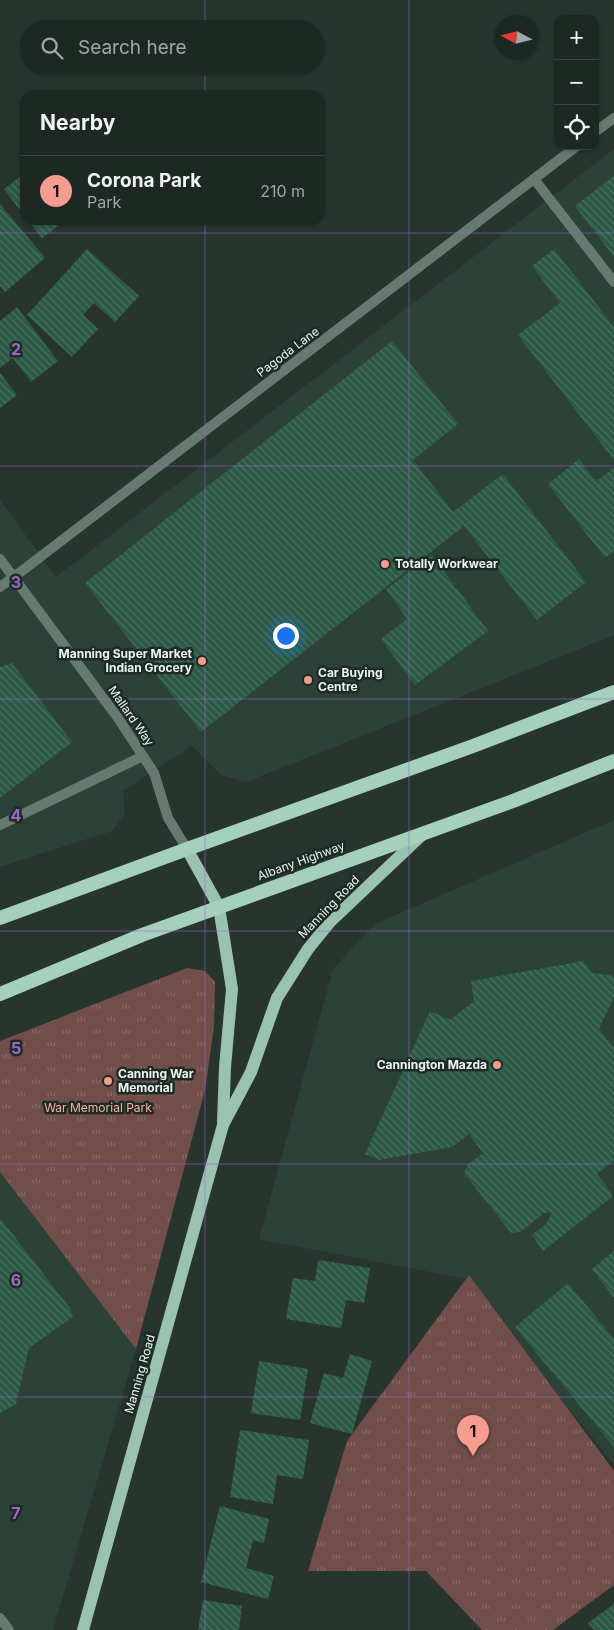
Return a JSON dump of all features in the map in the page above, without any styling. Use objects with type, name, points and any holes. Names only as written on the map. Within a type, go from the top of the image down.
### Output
[{"type":"highway","points":[[0,918],[463,750],[614,692]]},
{"type":"highway","name":"Albany Highway","points":[[0,994],[142,935],[614,761]]},
{"type":"main road","name":"Manning Road","points":[[83,1630],[223,1125],[251,1072],[277,998],[308,949],[330,922],[425,832]]},
{"type":"main road","name":"Manning Road","points":[[187,849],[218,907],[232,989],[224,1067],[223,1125]]},
{"type":"street","points":[[599,129],[614,118]]},
{"type":"street","name":"Pagoda Lane","points":[[0,588],[572,150]]},
{"type":"street","points":[[534,179],[614,282]]},
{"type":"street","name":"Mallard Way","points":[[0,558],[118,718],[154,773],[168,818],[187,849]]},
{"type":"street","points":[[0,825],[143,756]]},
{"type":"street","points":[[0,1618],[9,1630]]},
{"type":"shaded area","points":[[614,149],[614,635],[246,782],[221,775],[192,746],[123,791],[125,815],[112,831],[0,867],[0,500],[56,577]]},
{"type":"shaded area","points":[[614,820],[614,1465],[466,1279],[259,1239],[333,969],[375,924]]},
{"type":"shaded area","points":[[0,1172],[136,1349],[53,1630],[0,1630]]},
{"type":"green space","name":"War Memorial Park","points":[[187,968],[205,971],[215,982],[214,1027],[205,1090],[136,1349],[0,1172],[0,1041]]},
{"type":"green space","points":[[469,1275],[614,1471],[614,1585],[553,1630],[482,1630],[426,1571],[308,1571],[347,1441]]},
{"type":"building","points":[[614,176],[614,257],[575,206]]},
{"type":"building","points":[[20,177],[20,210],[4,189]]},
{"type":"building","points":[[0,204],[45,258],[5,292],[0,286]]},
{"type":"building","points":[[32,225],[59,225],[42,238]]},
{"type":"building","points":[[87,249],[139,296],[115,322],[94,303],[83,315],[98,329],[72,357],[27,315]]},
{"type":"building","points":[[554,249],[614,327],[614,460],[518,335],[560,303],[532,266]]},
{"type":"building","points":[[17,307],[58,361],[31,382],[13,358],[0,368],[0,321]]},
{"type":"building","points":[[392,341],[458,424],[413,460],[453,512],[503,474],[586,582],[537,620],[464,526],[201,732],[85,583]]},
{"type":"building","points":[[0,373],[17,395],[0,408]]},
{"type":"building","points":[[579,459],[596,481],[614,468],[614,551],[605,558],[548,484]]},
{"type":"building","points":[[432,555],[488,631],[415,685],[381,639],[407,619],[386,589]]},
{"type":"building","points":[[12,663],[72,742],[0,798],[0,667]]},
{"type":"building","points":[[583,961],[593,973],[614,976],[614,997],[599,1029],[614,1048],[614,1160],[597,1174],[611,1192],[612,1197],[543,1251],[532,1235],[547,1223],[552,1212],[544,1213],[520,1232],[511,1233],[464,1173],[468,1164],[483,1153],[469,1134],[452,1147],[379,1160],[365,1154],[430,1011],[450,1020],[474,1001],[471,981]]},
{"type":"building","points":[[0,1218],[70,1308],[73,1317],[29,1348],[16,1404],[0,1413]]},
{"type":"building","points":[[614,1251],[614,1298],[592,1269]]},
{"type":"building","points":[[318,1260],[370,1268],[364,1303],[346,1300],[341,1328],[286,1319],[293,1278],[315,1281]]},
{"type":"building","points":[[568,1283],[614,1339],[614,1447],[515,1327]]},
{"type":"building","points":[[350,1354],[372,1361],[352,1434],[310,1423],[324,1373],[343,1378]]},
{"type":"building","points":[[259,1361],[308,1369],[300,1420],[251,1413]]},
{"type":"building","points":[[240,1430],[309,1440],[303,1479],[277,1475],[273,1504],[230,1497]]},
{"type":"building","points":[[220,1506],[269,1519],[264,1543],[253,1540],[246,1568],[274,1576],[268,1599],[201,1582]]},
{"type":"building","points":[[203,1600],[242,1606],[239,1630],[198,1630]]},
{"type":"building","points":[[614,1604],[614,1630],[594,1630],[588,1623]]},
{"type":"place","name":"Totally Workwear","points":[[385,564]]},
{"type":"place","name":"Manning Super Market Indian Grocery","points":[[202,661]]},
{"type":"place","name":"Car Buying Centre","points":[[308,680]]},
{"type":"place","name":"Cannington Mazda","points":[[497,1065]]},
{"type":"place","name":"Canning War Memorial","points":[[108,1081]]},
{"type":"place","name":"Corona Park","points":[[473,1456]]}]
